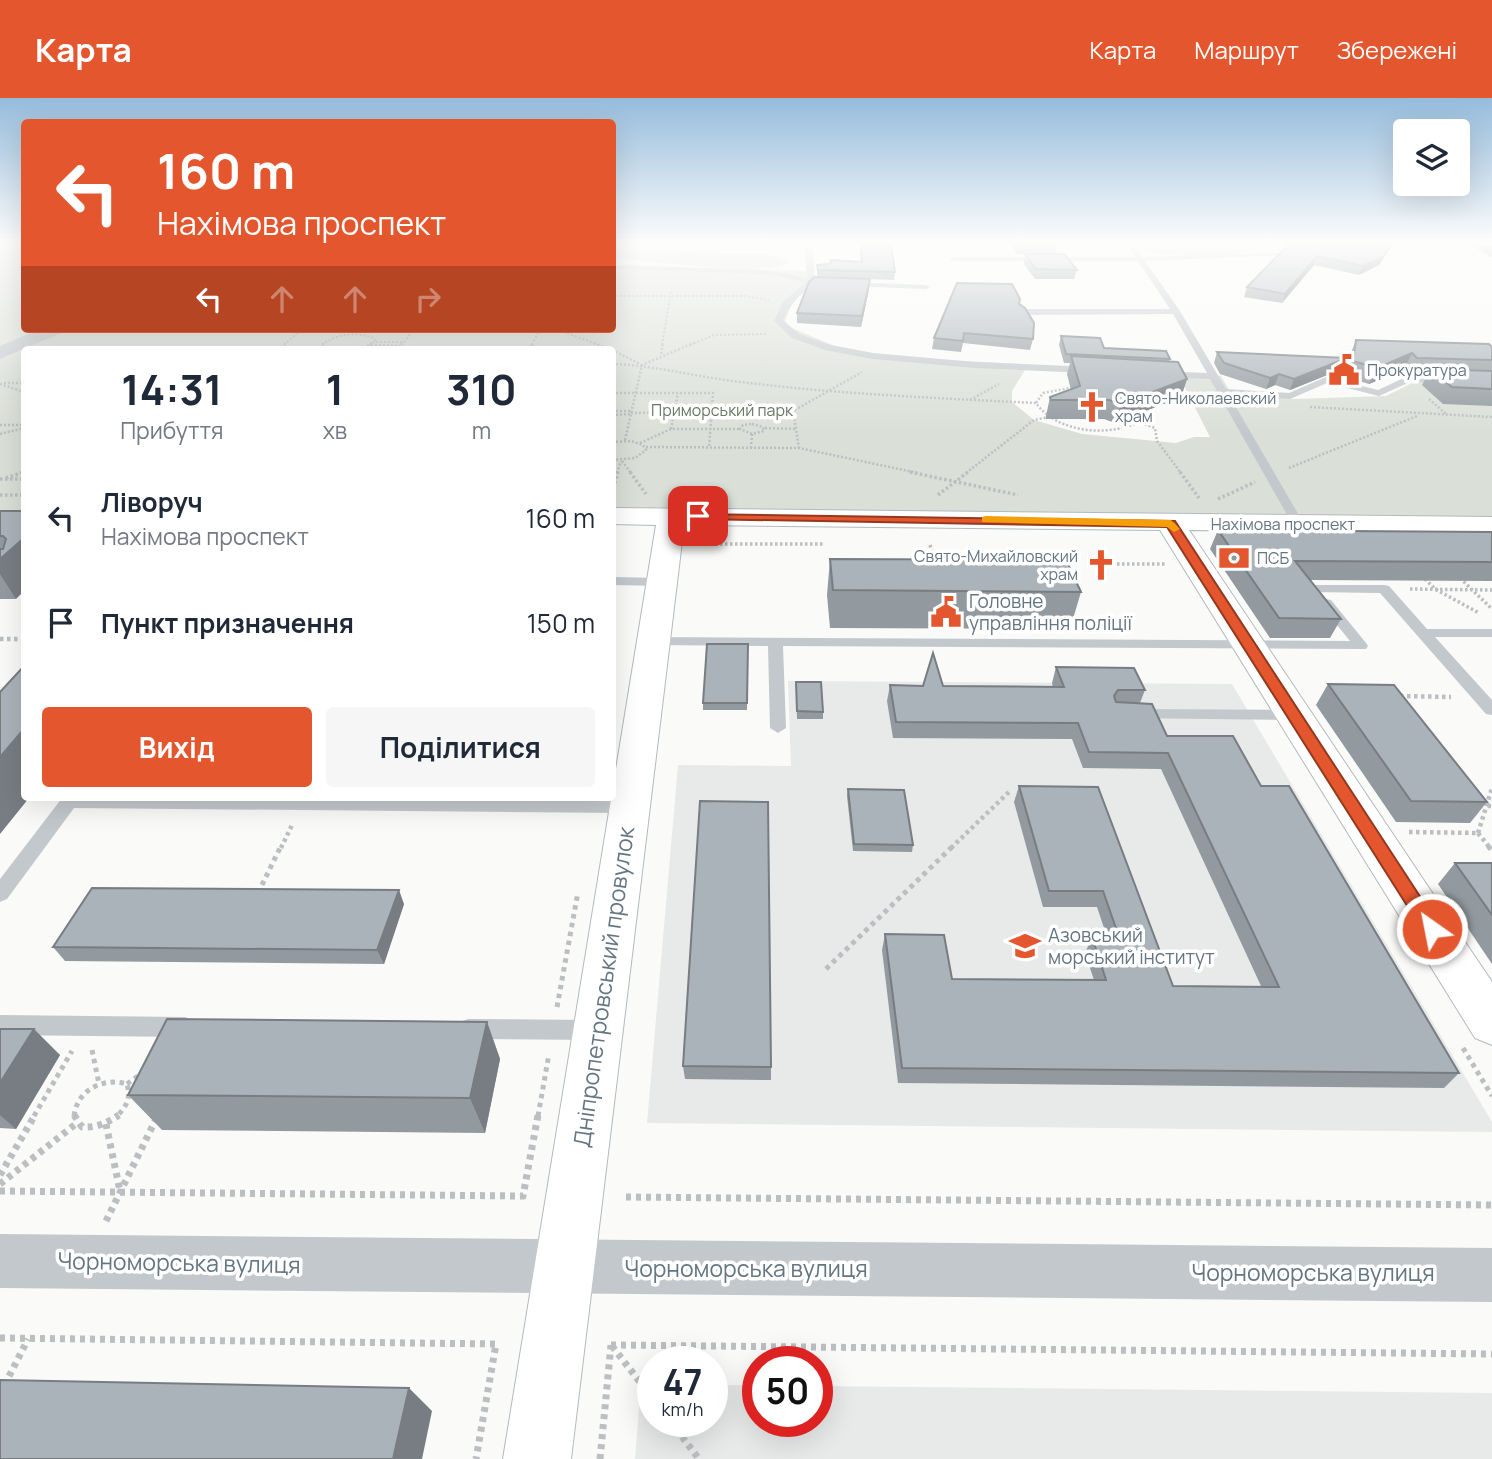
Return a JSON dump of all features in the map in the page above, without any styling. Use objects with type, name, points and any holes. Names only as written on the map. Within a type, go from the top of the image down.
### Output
[{"type":"main road","name":"Нахімова проспект","points":[[616,515],[658,504],[1171,523],[1492,525]]},
{"type":"main road","name":"Дніпропетровський провулок","points":[[537,1459],[661,582],[658,504]]},
{"type":"main road","points":[[1171,523],[1492,1023]]},
{"type":"street","points":[[0,353],[46,333]]},
{"type":"street","name":"Чорноморська вулиця","points":[[0,1261],[1492,1275]]},
{"type":"lane","points":[[784,308],[778,321],[781,327],[792,334],[834,349],[887,360],[1102,371]]},
{"type":"lane","points":[[1174,308],[1298,524]]},
{"type":"lane","points":[[1023,312],[1176,311]]},
{"type":"lane","points":[[1144,373],[1213,376]]},
{"type":"lane","points":[[1222,392],[1290,396],[1326,380],[1366,392],[1379,393],[1408,379],[1492,382]]},
{"type":"lane","points":[[616,581],[661,582]]},
{"type":"lane","points":[[653,641],[1361,646],[1315,589],[1384,589],[1492,710]]},
{"type":"lane","points":[[1423,633],[1492,633]]},
{"type":"lane","points":[[775,642],[778,728]]},
{"type":"lane","points":[[1119,713],[1294,715]]},
{"type":"lane","points":[[0,894],[69,801]]},
{"type":"lane","points":[[128,801],[302,804],[479,802],[629,807]]},
{"type":"lane","points":[[0,866],[21,866]]},
{"type":"lane","points":[[0,1025],[200,1027]]},
{"type":"lane","points":[[444,1028],[598,1030]]},
{"type":"path","points":[[661,355],[668,308]]},
{"type":"path","points":[[282,346],[297,333]]},
{"type":"path","points":[[371,345],[400,346],[411,333]]},
{"type":"path","points":[[568,333],[602,346]]},
{"type":"path","points":[[642,365],[714,335],[792,334]]},
{"type":"path","points":[[323,346],[342,335],[365,335],[374,338],[375,342]]},
{"type":"path","points":[[371,345],[375,342],[403,342]]},
{"type":"path","points":[[616,352],[642,365]]},
{"type":"path","points":[[616,364],[642,365],[732,381],[907,397],[1036,403],[1048,417],[1093,430],[1122,429],[1141,423],[1146,418],[1143,407],[1128,396],[1102,389],[1075,387],[1052,390],[1038,398],[1036,403]]},
{"type":"path","points":[[625,440],[642,365]]},
{"type":"path","points":[[0,384],[21,383]]},
{"type":"path","points":[[0,384],[21,391]]},
{"type":"path","points":[[616,413],[793,411],[830,388]]},
{"type":"path","points":[[616,393],[713,393],[709,448]]},
{"type":"path","points":[[671,429],[678,393]]},
{"type":"path","points":[[1298,406],[1492,417]]},
{"type":"path","points":[[751,411],[752,424]]},
{"type":"path","points":[[793,411],[799,449]]},
{"type":"path","points":[[1211,502],[1421,414]]},
{"type":"path","points":[[932,500],[1034,420],[1048,417]]},
{"type":"path","points":[[1141,423],[1155,428],[1157,441],[1202,502]]},
{"type":"path","points":[[740,429],[743,425],[752,424],[765,428],[796,429]]},
{"type":"path","points":[[0,425],[21,426]]},
{"type":"path","points":[[0,434],[21,427]]},
{"type":"path","points":[[640,443],[671,429],[740,429],[752,434],[765,428]]},
{"type":"path","points":[[751,448],[752,434]]},
{"type":"path","points":[[616,441],[625,440],[646,447],[799,449],[1018,495]]},
{"type":"path","points":[[616,464],[641,456],[646,447]]},
{"type":"path","points":[[616,460],[621,461],[658,504]]},
{"type":"path","points":[[616,480],[621,461]]},
{"type":"path","points":[[1,479],[21,473]]},
{"type":"path","points":[[1,479],[21,479]]},
{"type":"path","points":[[0,495],[21,495]]},
{"type":"path","points":[[930,545],[937,570]]},
{"type":"path","points":[[1117,564],[1161,564]]},
{"type":"path","points":[[1416,569],[1435,589],[1480,614]]},
{"type":"path","points":[[1455,573],[1492,609]]},
{"type":"path","points":[[1384,589],[1492,590]]},
{"type":"path","points":[[0,639],[21,639]]},
{"type":"path","points":[[1388,696],[1480,697]]},
{"type":"path","points":[[1400,696],[1409,707]]},
{"type":"path","points":[[1478,833],[1489,806],[1492,788]]},
{"type":"path","points":[[826,969],[1010,790]]},
{"type":"path","points":[[1478,795],[1489,806]]},
{"type":"path","points":[[253,903],[302,804]]},
{"type":"path","points":[[1405,832],[1478,833]]},
{"type":"path","points":[[1478,833],[1492,851]]},
{"type":"path","points":[[0,1191],[523,1196],[579,885]]},
{"type":"path","points":[[87,1026],[99,1084]]},
{"type":"path","points":[[0,1175],[87,1026]]},
{"type":"path","points":[[127,1084],[148,1068]]},
{"type":"path","points":[[114,1080],[127,1084],[130,1096],[127,1104],[106,1124],[89,1128],[77,1123],[74,1118],[77,1104],[99,1084],[114,1080]]},
{"type":"path","points":[[87,1262],[160,1110]]},
{"type":"path","points":[[0,1184],[77,1123]]},
{"type":"path","points":[[106,1124],[120,1192]]},
{"type":"path","points":[[626,1197],[1492,1205]]},
{"type":"path","points":[[0,1338],[496,1344],[475,1459]]},
{"type":"path","points":[[0,1394],[28,1339]]},
{"type":"path","points":[[611,1345],[1492,1354]]},
{"type":"path","points":[[611,1345],[637,1378]]},
{"type":"path","points":[[600,1459],[611,1345]]},
{"type":"path","points":[[682,1437],[699,1459]]},
{"type":"shaded area","name":"Азовський морський інститут","points":[[788,681],[1232,684],[1492,1122],[1492,1132],[647,1123],[678,765],[791,766]]},
{"type":"shaded area","points":[[728,1385],[742,1385],[742,1437],[833,1437],[833,1386],[1492,1393],[1492,1459],[635,1459],[637,1434],[637,1437],[728,1437]]},
{"type":"green space","name":"Приморський парк","points":[[0,308],[21,308],[21,333],[616,333],[616,308],[790,308],[785,321],[787,326],[837,347],[889,357],[1211,374],[1221,376],[1232,395],[1294,399],[1386,396],[1414,382],[1492,385],[1492,521],[616,516],[616,346],[21,346],[21,513],[0,512]],"holes":[[[1025,370],[1180,378],[1210,437],[1194,437],[1176,443],[1082,434],[1034,420],[1012,402],[1012,391]]]},
{"type":"building","points":[[799,308],[864,308],[862,316],[797,313]]},
{"type":"building","points":[[947,308],[1024,308],[1034,323],[1033,339],[964,333],[963,341],[934,338]]},
{"type":"building","points":[[1061,336],[1100,338],[1104,348],[1166,351],[1170,359],[1066,354]]},
{"type":"building","points":[[1356,340],[1489,344],[1492,347],[1492,360],[1417,358],[1412,353],[1377,368],[1353,361]]},
{"type":"building","points":[[1217,352],[1347,358],[1294,379],[1279,374],[1270,378],[1224,363]]},
{"type":"building","points":[[1071,356],[1178,362],[1187,379],[1121,404],[1109,400],[1051,400],[1050,397],[1080,386]]},
{"type":"building","points":[[1430,369],[1492,371],[1492,389],[1452,387]]},
{"type":"building","points":[[0,511],[21,511],[21,541],[0,559],[0,549],[3,549],[6,539],[0,536]]},
{"type":"building","points":[[1218,530],[1492,532],[1492,562],[1295,561],[1341,619],[1279,618]]},
{"type":"building","points":[[830,559],[1066,560],[1081,592],[833,590]]},
{"type":"building","points":[[707,644],[748,644],[747,703],[703,703]]},
{"type":"building","points":[[933,653],[943,686],[1064,687],[1056,667],[1134,668],[1145,690],[1118,690],[1114,696],[1116,702],[1152,704],[1167,736],[1233,736],[1261,786],[1289,786],[1459,1073],[902,1068],[885,934],[944,935],[952,979],[1106,980],[1092,937],[1119,937],[1103,891],[1049,891],[1019,786],[1098,787],[1173,986],[1279,987],[1168,753],[1089,752],[1078,723],[896,722],[890,685],[923,686]]},
{"type":"building","points":[[21,669],[21,732],[0,757],[0,692]]},
{"type":"building","points":[[796,682],[821,682],[823,712],[797,711]]},
{"type":"building","points":[[1328,684],[1394,685],[1487,802],[1411,801]]},
{"type":"building","points":[[848,789],[904,790],[913,845],[854,844]]},
{"type":"building","points":[[700,801],[768,802],[771,1067],[683,1066]]},
{"type":"building","points":[[1455,863],[1492,863],[1492,915]]},
{"type":"building","points":[[92,888],[399,890],[377,950],[53,947]]},
{"type":"building","points":[[167,1019],[487,1022],[470,1098],[128,1095]]},
{"type":"building","points":[[0,1029],[34,1029],[0,1083]]},
{"type":"building","points":[[0,1380],[409,1388],[393,1459],[0,1459]]},
{"type":"slow traffic","points":[[986,519],[1171,523],[1174,529]]},
{"type":"place","name":"Прокуратура","points":[[1344,370]]},
{"type":"place","name":"Свято-Николаевский храм","points":[[1092,407]]},
{"type":"place","name":"ПСБ","points":[[1234,558]]},
{"type":"place","name":"Свято-Михайловский храм","points":[[1101,565]]},
{"type":"place","name":"Головне управління поліції","points":[[946,612]]},
{"type":"place","name":"Азовський морський інститут","points":[[1025,946]]},
{"type":"route","points":[[698,516],[1171,523],[1432,929]]}]
